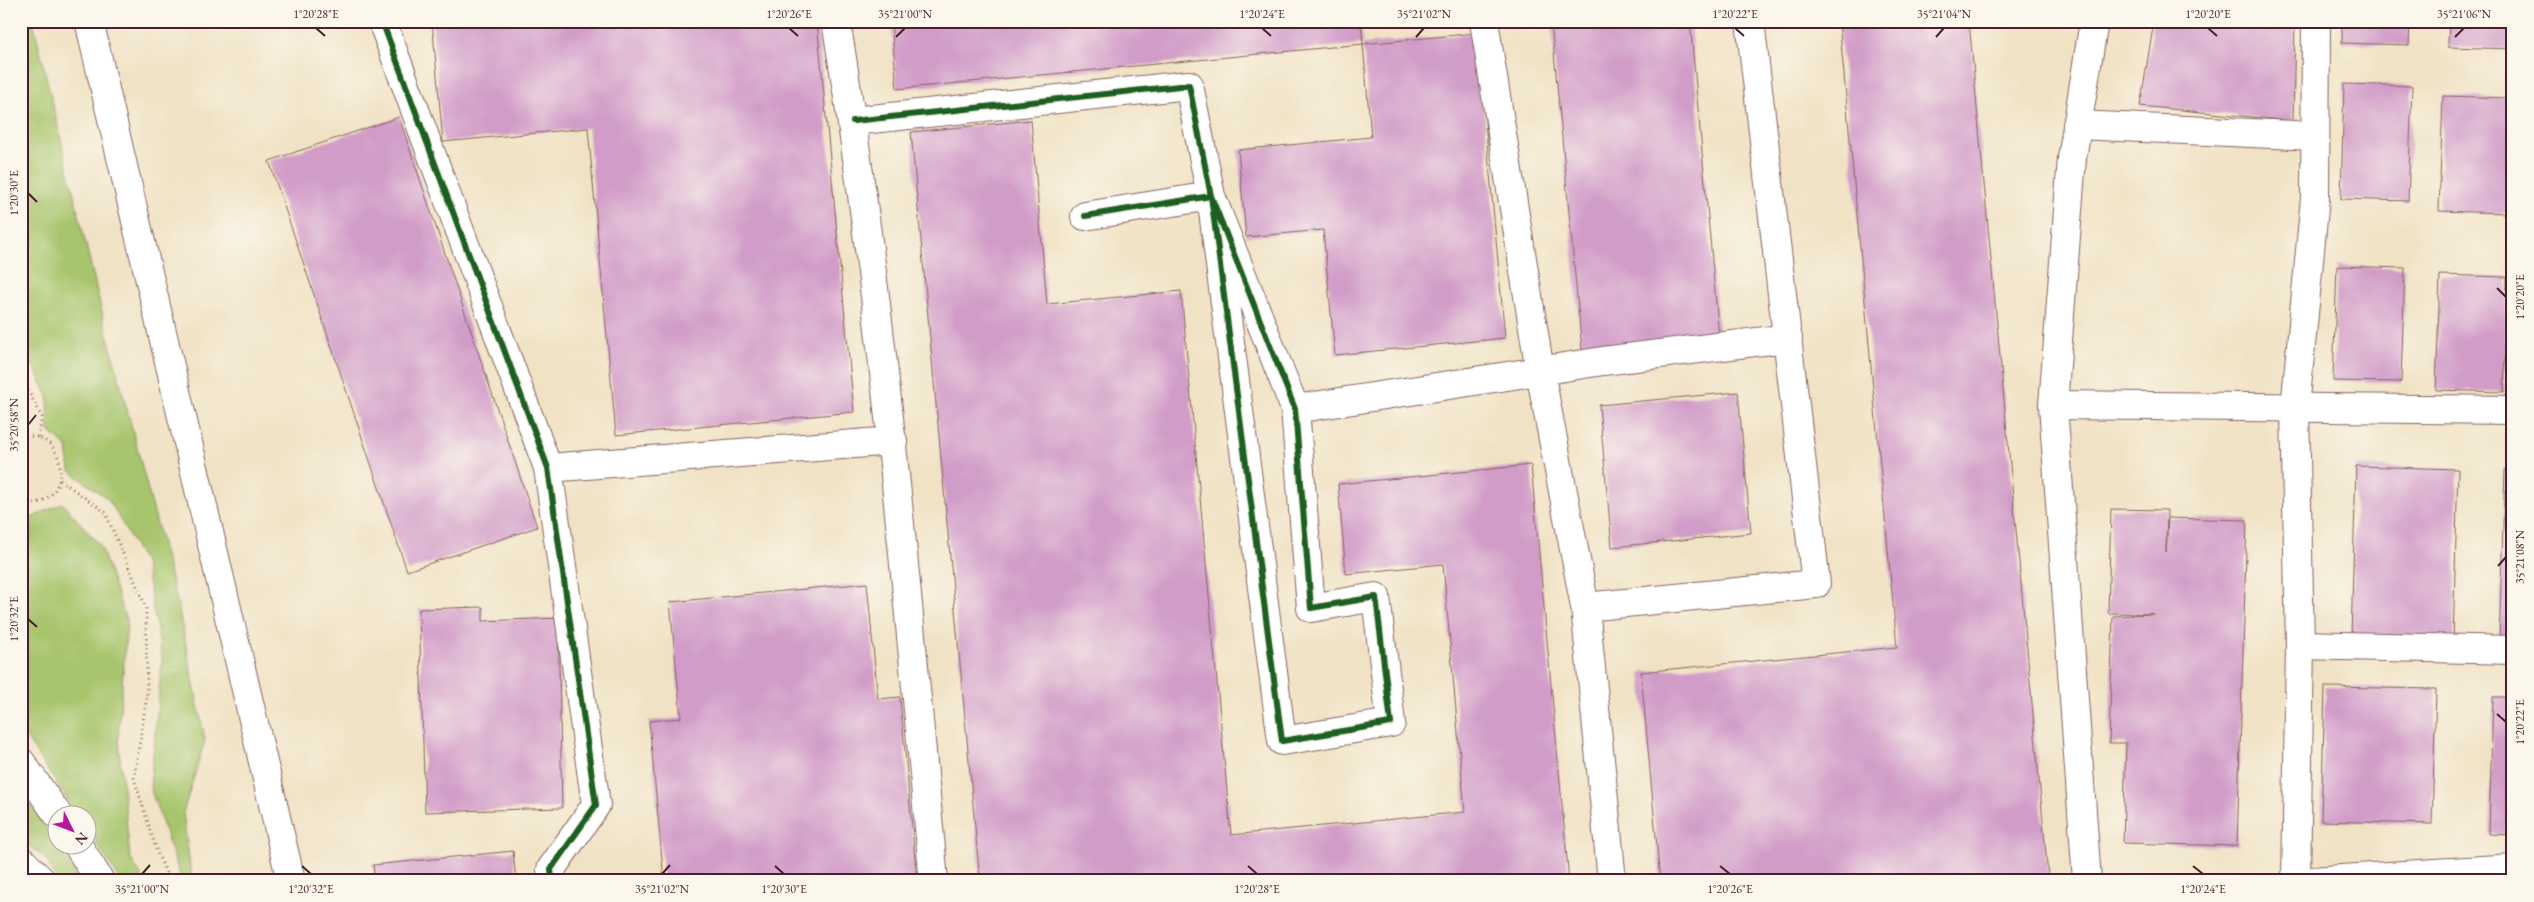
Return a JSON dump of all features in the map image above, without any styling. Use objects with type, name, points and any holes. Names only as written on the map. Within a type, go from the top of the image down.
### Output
[{"type":"main road","points":[[89,21],[290,881]]},
{"type":"main road","points":[[382,21],[548,468],[596,805],[551,869],[552,881]]},
{"type":"main road","points":[[836,21],[853,120],[893,441],[934,881]]},
{"type":"main road","points":[[1484,21],[1540,371],[1585,607],[1612,881]]},
{"type":"main road","points":[[1585,607],[1816,584],[1750,21]]},
{"type":"main road","points":[[2087,881],[2052,404],[2072,158],[2094,21]]},
{"type":"main road","points":[[2296,881],[2300,646],[2296,408],[2315,198],[2316,21]]},
{"type":"main road","points":[[853,120],[1189,85],[1210,196],[1282,741],[1391,723],[1376,597],[1311,608],[1295,409],[1210,196]]},
{"type":"main road","points":[[2077,125],[2315,136]]},
{"type":"main road","points":[[1085,216],[1210,196]]},
{"type":"main road","points":[[1295,409],[1540,371],[1788,338]]},
{"type":"main road","points":[[2052,404],[2513,410]]},
{"type":"main road","points":[[548,468],[893,441]]},
{"type":"main road","points":[[2300,646],[2513,650]]},
{"type":"main road","points":[[21,762],[50,804]]},
{"type":"main road","points":[[83,854],[100,881]]},
{"type":"main road","points":[[21,860],[42,881]]},
{"type":"main road","points":[[2311,881],[2513,868]]},
{"type":"path","points":[[21,377],[42,417],[38,438]]},
{"type":"path","points":[[21,437],[38,438],[50,444],[58,455],[62,467],[60,480],[54,492],[43,501],[30,505],[21,504]]},
{"type":"path","points":[[60,480],[105,512],[146,607],[147,695],[134,778],[158,855],[170,881]]},
{"type":"green space","points":[[21,21],[33,21],[105,325],[178,605],[205,740],[183,813],[192,881],[184,881],[180,875],[150,787],[162,659],[145,564],[109,500],[70,471],[67,447],[49,431],[48,396],[21,341]]},
{"type":"green space","points":[[62,503],[100,545],[127,622],[118,738],[130,857],[144,881],[121,881],[98,845],[98,804],[70,804],[21,730],[21,519],[27,520]]},
{"type":"green space","points":[[21,790],[48,832],[48,854],[62,854],[80,881],[58,881],[44,857],[21,840]]},
{"type":"building","points":[[432,21],[817,21],[854,412],[616,435],[588,128],[443,142]]},
{"type":"building","points":[[891,21],[1361,21],[1363,44],[897,89]]},
{"type":"building","points":[[1551,21],[1690,21],[1719,336],[1582,350]]},
{"type":"building","points":[[1839,21],[1969,21],[2048,876],[2002,881],[1660,881],[1641,672],[1897,647]]},
{"type":"building","points":[[2154,21],[2295,21],[2293,121],[2140,106]]},
{"type":"building","points":[[2342,21],[2410,21],[2409,45],[2342,43]]},
{"type":"building","points":[[2449,21],[2513,21],[2513,49],[2448,47]]},
{"type":"building","points":[[1477,33],[1505,338],[1335,355],[1323,230],[1246,237],[1238,150],[1371,137],[1363,44]]},
{"type":"building","points":[[2344,84],[2412,86],[2408,201],[2341,199]]},
{"type":"building","points":[[2443,96],[2511,98],[2507,213],[2439,211]]},
{"type":"building","points":[[399,117],[537,527],[407,571],[269,161]]},
{"type":"building","points":[[1031,120],[1047,304],[1181,291],[1231,835],[1465,812],[1443,564],[1346,574],[1338,484],[1531,465],[1569,881],[980,881],[911,132]]},
{"type":"building","points":[[2337,266],[2405,268],[2401,382],[2333,381]]},
{"type":"building","points":[[2440,275],[2507,277],[2504,392],[2436,390]]},
{"type":"building","points":[[1738,392],[1751,533],[1612,547],[1599,405]]},
{"type":"building","points":[[2356,466],[2458,469],[2453,641],[2351,638]]},
{"type":"building","points":[[2505,470],[2513,470],[2513,640],[2499,640]]},
{"type":"building","points":[[2111,509],[2167,510],[2166,552],[2168,518],[2247,520],[2237,846],[2123,843],[2126,743],[2109,743],[2113,616],[2153,614],[2108,613]]},
{"type":"building","points":[[867,583],[878,699],[900,697],[917,881],[664,881],[649,721],[681,718],[670,602]]},
{"type":"building","points":[[483,607],[483,621],[558,618],[562,808],[425,812],[419,609]]},
{"type":"building","points":[[2325,687],[2436,689],[2432,824],[2321,821]]},
{"type":"building","points":[[2493,697],[2513,697],[2513,835],[2489,834]]},
{"type":"building","points":[[513,851],[516,881],[375,881],[373,865]]},
{"type":"cycle path","points":[[382,21],[548,468],[596,805],[551,869],[552,881]]},
{"type":"cycle path","points":[[853,121],[1189,85],[1211,196],[1282,741],[1391,723],[1376,597],[1311,608],[1295,409],[1211,196],[1085,216]]}]
